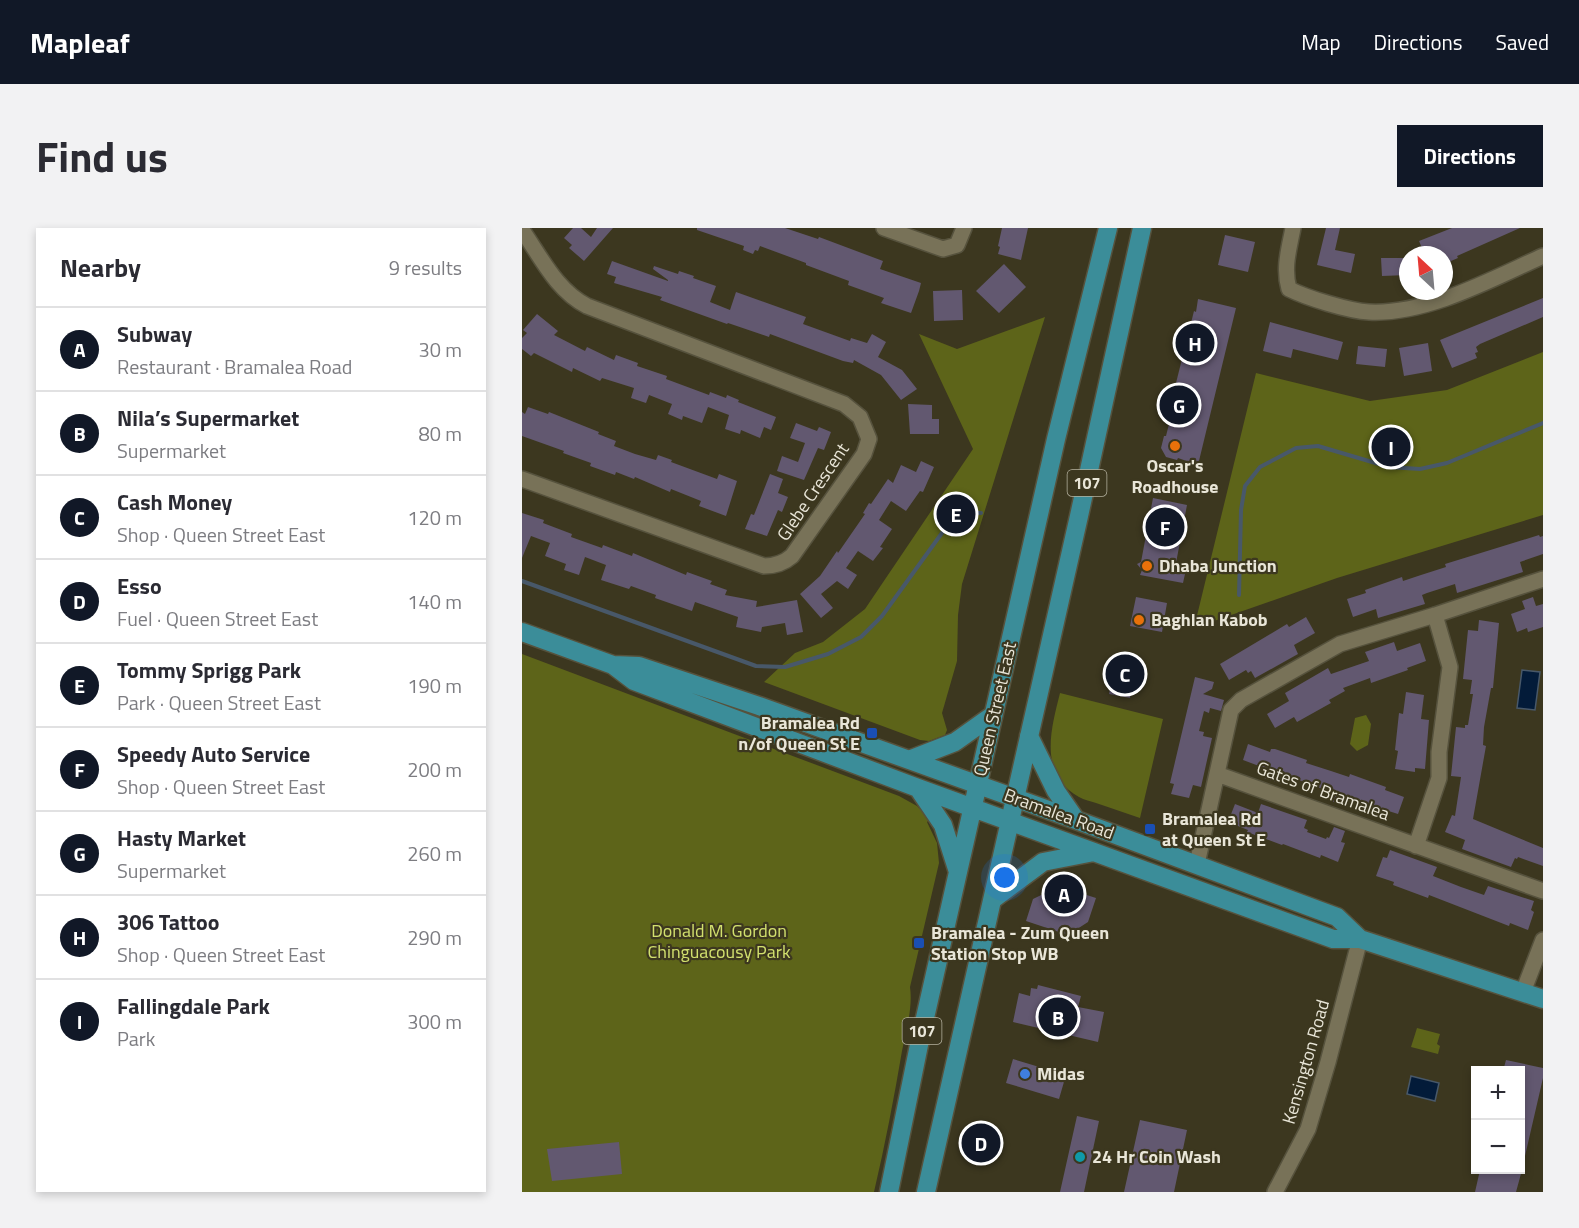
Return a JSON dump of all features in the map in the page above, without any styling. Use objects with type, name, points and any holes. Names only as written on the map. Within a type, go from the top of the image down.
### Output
[{"type":"main road","name":"Queen Street East","points":[[889,1192],[920,1040],[993,715],[1056,439],[1108,228]]},
{"type":"main road","name":"107","points":[[926,1192],[1142,228]]},
{"type":"main road","name":"Bramalea Road","points":[[522,632],[613,665],[634,681],[972,808],[1333,939],[1360,939],[1543,999]]},
{"type":"main road","name":"Bramalea Road","points":[[613,665],[639,666],[759,706],[1197,864],[1337,918],[1360,939]]},
{"type":"main road","points":[[909,760],[955,742],[993,715]]},
{"type":"main road","points":[[1029,736],[1056,791],[1076,820]]},
{"type":"main road","points":[[918,788],[943,825],[958,872]]},
{"type":"main road","points":[[992,900],[1043,862],[1095,852]]},
{"type":"street","points":[[884,228],[937,248],[947,249],[953,248],[960,242],[964,228]]},
{"type":"street","points":[[1293,228],[1287,256],[1286,276],[1289,289],[1311,299],[1368,312],[1426,304],[1454,295],[1543,256]]},
{"type":"street","name":"Glebe Crescent","points":[[522,230],[555,279],[577,300],[587,306],[844,404],[861,417],[869,439],[864,454],[792,556],[780,564],[771,566],[764,566],[522,479]]},
{"type":"street","points":[[1197,864],[1231,710],[1241,700],[1340,644],[1543,579]]},
{"type":"street","points":[[1416,846],[1439,778],[1439,752],[1450,667],[1435,615]]},
{"type":"street","name":"Gates of Bramalea","points":[[1217,774],[1543,891]]},
{"type":"street","name":"Kensington Road","points":[[1275,1192],[1308,1129],[1360,939]]},
{"type":"street","points":[[1523,992],[1543,940]]},
{"type":"green space","points":[[1045,317],[962,584],[958,615],[957,661],[942,713],[947,730],[945,735],[929,741],[920,740],[764,682],[795,653],[823,642],[865,609],[973,449],[919,334],[957,349]]},
{"type":"green space","points":[[1543,352],[1543,515],[1337,578],[1194,628],[1256,373],[1370,401],[1447,390]]},
{"type":"green space","name":"Donald M. Gordon Chinguacousy Park","points":[[522,654],[899,796],[917,806],[930,819],[927,822],[937,843],[939,863],[910,987],[909,1019],[874,1192],[522,1192]]},
{"type":"green space","points":[[1060,693],[1163,719],[1140,818],[1081,798],[1066,787],[1057,776],[1051,750],[1051,736]]},
{"type":"green space","points":[[1366,715],[1371,724],[1368,745],[1357,751],[1350,744],[1355,718]]},
{"type":"green space","points":[[1417,1028],[1440,1034],[1437,1044],[1440,1046],[1438,1054],[1411,1047]]},
{"type":"water","points":[[1522,670],[1540,672],[1535,710],[1517,708]]},
{"type":"water","points":[[1411,1076],[1439,1083],[1435,1101],[1407,1094]]},
{"type":"building","points":[[573,228],[581,228],[591,237],[597,228],[613,228],[584,261],[569,248],[572,245],[564,238]]},
{"type":"building","points":[[697,228],[785,228],[818,239],[819,237],[883,261],[880,269],[921,283],[919,291],[911,313],[881,303],[884,298],[848,285],[849,281],[806,265],[806,263],[760,246],[753,254],[743,250],[744,246],[697,230]]},
{"type":"building","points":[[1002,228],[1028,228],[1021,260],[998,254]]},
{"type":"building","points":[[1326,228],[1340,228],[1335,250],[1355,254],[1351,273],[1317,265]]},
{"type":"building","points":[[1452,228],[1520,228],[1457,256],[1458,258],[1453,260],[1453,246],[1421,246],[1419,241]]},
{"type":"building","points":[[1225,235],[1255,242],[1248,272],[1218,265]]},
{"type":"building","points":[[1381,258],[1399,258],[1399,275],[1382,276]]},
{"type":"building","points":[[612,261],[668,281],[653,269],[654,266],[678,274],[679,271],[694,276],[693,278],[716,286],[710,302],[730,310],[736,292],[806,317],[803,324],[850,341],[851,338],[867,343],[872,334],[886,342],[878,357],[902,370],[917,389],[901,400],[881,375],[854,360],[853,363],[843,361],[770,334],[769,337],[727,324],[660,300],[662,297],[614,283],[616,277],[607,274]]},
{"type":"building","points":[[1004,264],[1026,287],[999,313],[976,291]]},
{"type":"building","points":[[962,290],[963,320],[934,321],[933,291]]},
{"type":"building","points":[[1543,298],[1543,317],[1480,344],[1476,347],[1477,358],[1452,368],[1440,340]]},
{"type":"building","points":[[1198,299],[1236,308],[1198,465],[1178,458],[1177,460],[1166,457],[1161,448],[1172,412],[1169,411]]},
{"type":"building","points":[[537,314],[558,331],[554,335],[585,351],[587,347],[614,360],[616,355],[638,363],[637,366],[667,376],[666,379],[709,395],[710,392],[726,398],[727,395],[739,400],[738,402],[776,417],[771,430],[764,427],[760,438],[741,430],[740,434],[725,429],[729,415],[708,407],[702,423],[683,416],[682,420],[668,414],[672,404],[649,395],[646,403],[631,398],[634,388],[602,378],[600,381],[573,368],[572,372],[534,353],[531,356],[522,349],[522,338],[527,333],[523,330]]},
{"type":"building","points":[[1270,322],[1343,342],[1338,360],[1293,349],[1291,358],[1263,351]]},
{"type":"building","points":[[1428,343],[1432,371],[1404,376],[1399,348]]},
{"type":"building","points":[[1358,346],[1387,349],[1385,367],[1356,364]]},
{"type":"building","points":[[908,404],[932,405],[932,419],[939,419],[939,434],[910,434]]},
{"type":"building","points":[[528,407],[548,414],[549,412],[599,432],[598,434],[616,441],[614,446],[635,454],[656,460],[658,455],[717,479],[719,474],[737,481],[726,516],[699,506],[701,501],[671,489],[670,492],[635,477],[634,479],[616,472],[615,475],[590,466],[591,463],[563,453],[564,451],[522,436],[522,412],[525,414]]},
{"type":"building","points":[[796,423],[817,431],[819,427],[831,432],[824,450],[818,448],[804,480],[777,471],[782,456],[798,462],[805,443],[790,438]]},
{"type":"building","points":[[921,461],[934,467],[923,492],[920,491],[906,511],[891,501],[879,520],[892,529],[880,547],[883,548],[873,561],[858,551],[846,568],[857,575],[848,589],[837,581],[821,594],[833,608],[821,618],[800,594],[820,576],[837,551],[838,553],[865,514],[863,513],[869,503],[871,504],[888,479],[893,483],[901,465],[916,472]]},
{"type":"building","points":[[770,474],[783,479],[778,493],[788,497],[782,512],[778,510],[767,536],[745,529],[751,514],[754,515]]},
{"type":"building","points":[[1153,498],[1187,505],[1176,563],[1187,565],[1183,583],[1140,575],[1142,570],[1137,564],[1141,562]]},
{"type":"building","points":[[522,513],[544,520],[543,523],[572,534],[571,537],[602,548],[603,545],[632,556],[633,553],[686,575],[687,572],[712,581],[710,584],[727,590],[725,595],[757,601],[756,607],[797,600],[803,632],[787,635],[785,623],[762,627],[761,632],[736,627],[738,617],[695,602],[692,611],[655,598],[656,595],[631,586],[629,589],[601,580],[606,565],[585,557],[579,575],[564,570],[566,564],[545,556],[550,543],[531,536],[522,558]]},
{"type":"building","points":[[1539,535],[1543,536],[1543,554],[1520,562],[1523,572],[1457,593],[1455,584],[1422,595],[1425,604],[1378,618],[1376,609],[1353,617],[1347,599],[1366,593],[1365,590],[1402,577],[1403,581],[1446,567],[1445,564]]},
{"type":"building","points":[[1136,597],[1167,603],[1162,632],[1130,626]]},
{"type":"building","points":[[1533,597],[1536,606],[1543,604],[1543,627],[1528,632],[1527,628],[1517,632],[1511,614],[1525,609],[1522,601]]},
{"type":"building","points":[[1306,617],[1315,633],[1294,645],[1298,654],[1255,678],[1251,671],[1248,673],[1246,670],[1229,680],[1220,664],[1287,624],[1289,627]]},
{"type":"building","points":[[1479,620],[1499,623],[1493,688],[1491,688],[1484,727],[1483,745],[1486,746],[1473,819],[1543,848],[1543,866],[1518,857],[1515,858],[1511,867],[1462,849],[1465,840],[1445,832],[1452,815],[1455,816],[1461,777],[1451,776],[1456,727],[1465,728],[1465,725],[1468,725],[1473,694],[1470,694],[1472,680],[1463,679],[1468,630],[1478,631]]},
{"type":"building","points":[[1394,642],[1397,651],[1420,643],[1426,661],[1371,683],[1370,678],[1343,688],[1345,691],[1329,700],[1331,703],[1297,722],[1294,717],[1275,728],[1267,714],[1289,701],[1285,693],[1328,668],[1331,674],[1369,661],[1365,652]]},
{"type":"building","points":[[1116,662],[1137,667],[1130,698],[1109,694]]},
{"type":"building","points":[[1195,677],[1214,682],[1212,689],[1203,694],[1224,700],[1221,711],[1210,708],[1209,713],[1204,711],[1199,731],[1204,732],[1203,736],[1212,738],[1201,787],[1193,785],[1189,798],[1171,794],[1174,784],[1170,783]]},
{"type":"building","points":[[1406,692],[1424,695],[1421,719],[1429,720],[1425,769],[1415,768],[1415,772],[1395,769],[1399,713],[1403,714]]},
{"type":"building","points":[[1248,744],[1270,752],[1271,749],[1275,749],[1307,760],[1306,763],[1349,777],[1350,774],[1386,787],[1385,790],[1404,797],[1398,814],[1376,807],[1372,815],[1325,799],[1328,791],[1296,779],[1293,788],[1264,778],[1267,769],[1243,760]]},
{"type":"building","points":[[1235,804],[1258,813],[1261,804],[1307,820],[1304,828],[1308,830],[1307,832],[1326,839],[1329,838],[1334,827],[1345,831],[1341,842],[1345,843],[1338,862],[1282,845],[1228,822]]},
{"type":"building","points":[[1390,850],[1437,867],[1433,876],[1461,887],[1484,895],[1488,886],[1534,901],[1531,910],[1534,912],[1528,930],[1510,923],[1509,926],[1429,895],[1428,898],[1376,876],[1383,857],[1387,858]]},
{"type":"building","points":[[1070,881],[1068,889],[1096,898],[1088,922],[1068,935],[1026,921],[1033,899]]},
{"type":"building","points":[[1038,985],[1081,996],[1078,1007],[1104,1012],[1098,1042],[1013,1022],[1019,993],[1030,996],[1031,988],[1037,989]]},
{"type":"building","points":[[1013,1059],[1066,1075],[1059,1099],[1006,1083]]},
{"type":"building","points":[[1506,1060],[1543,1068],[1543,1078],[1525,1156],[1525,1066],[1504,1066]]},
{"type":"building","name":"24 Hr Coin Wash","points":[[1077,1116],[1099,1121],[1084,1192],[1060,1192]]},
{"type":"building","points":[[1140,1120],[1187,1130],[1174,1192],[1124,1192]]},
{"type":"building","points":[[974,1132],[992,1136],[988,1155],[969,1151]]},
{"type":"building","points":[[619,1142],[622,1174],[552,1181],[547,1149]]},
{"type":"building","points":[[1479,1174],[1521,1174],[1516,1192],[1475,1192]]},
{"type":"waterway","points":[[1239,595],[1241,510],[1245,486],[1260,467],[1296,448],[1318,446],[1389,467],[1420,469],[1447,463],[1543,423]]},
{"type":"waterway","points":[[522,581],[756,666],[785,667],[828,654],[861,637],[882,616],[947,526],[962,515],[981,513]]},
{"type":"place","name":"306 Tattoo","points":[[1195,343]]},
{"type":"place","name":"Hasty Market","points":[[1179,405]]},
{"type":"place","name":"Oscar's Roadhouse","points":[[1175,446]]},
{"type":"place","name":"Fallingdale Park","points":[[1391,447]]},
{"type":"place","name":"Tommy Sprigg Park","points":[[956,514]]},
{"type":"place","name":"Speedy Auto Service","points":[[1165,527]]},
{"type":"place","name":"Dhaba Junction","points":[[1147,566]]},
{"type":"place","name":"Baghlan Kabob","points":[[1139,620]]},
{"type":"place","name":"Cash Money","points":[[1125,674]]},
{"type":"place","name":"Bramalea Rd n/of Queen St E","points":[[872,733]]},
{"type":"place","name":"Bramalea Rd at Queen St E","points":[[1150,829]]},
{"type":"place","name":"Subway","points":[[1064,894]]},
{"type":"place","name":"Bramalea - Zum Queen Station Stop WB","points":[[919,943]]},
{"type":"place","name":"Nila’s Supermarket","points":[[1058,1017]]},
{"type":"place","name":"Midas","points":[[1025,1074]]},
{"type":"place","name":"Esso","points":[[981,1143]]},
{"type":"place","name":"24 Hr Coin Wash","points":[[1080,1157]]}]
